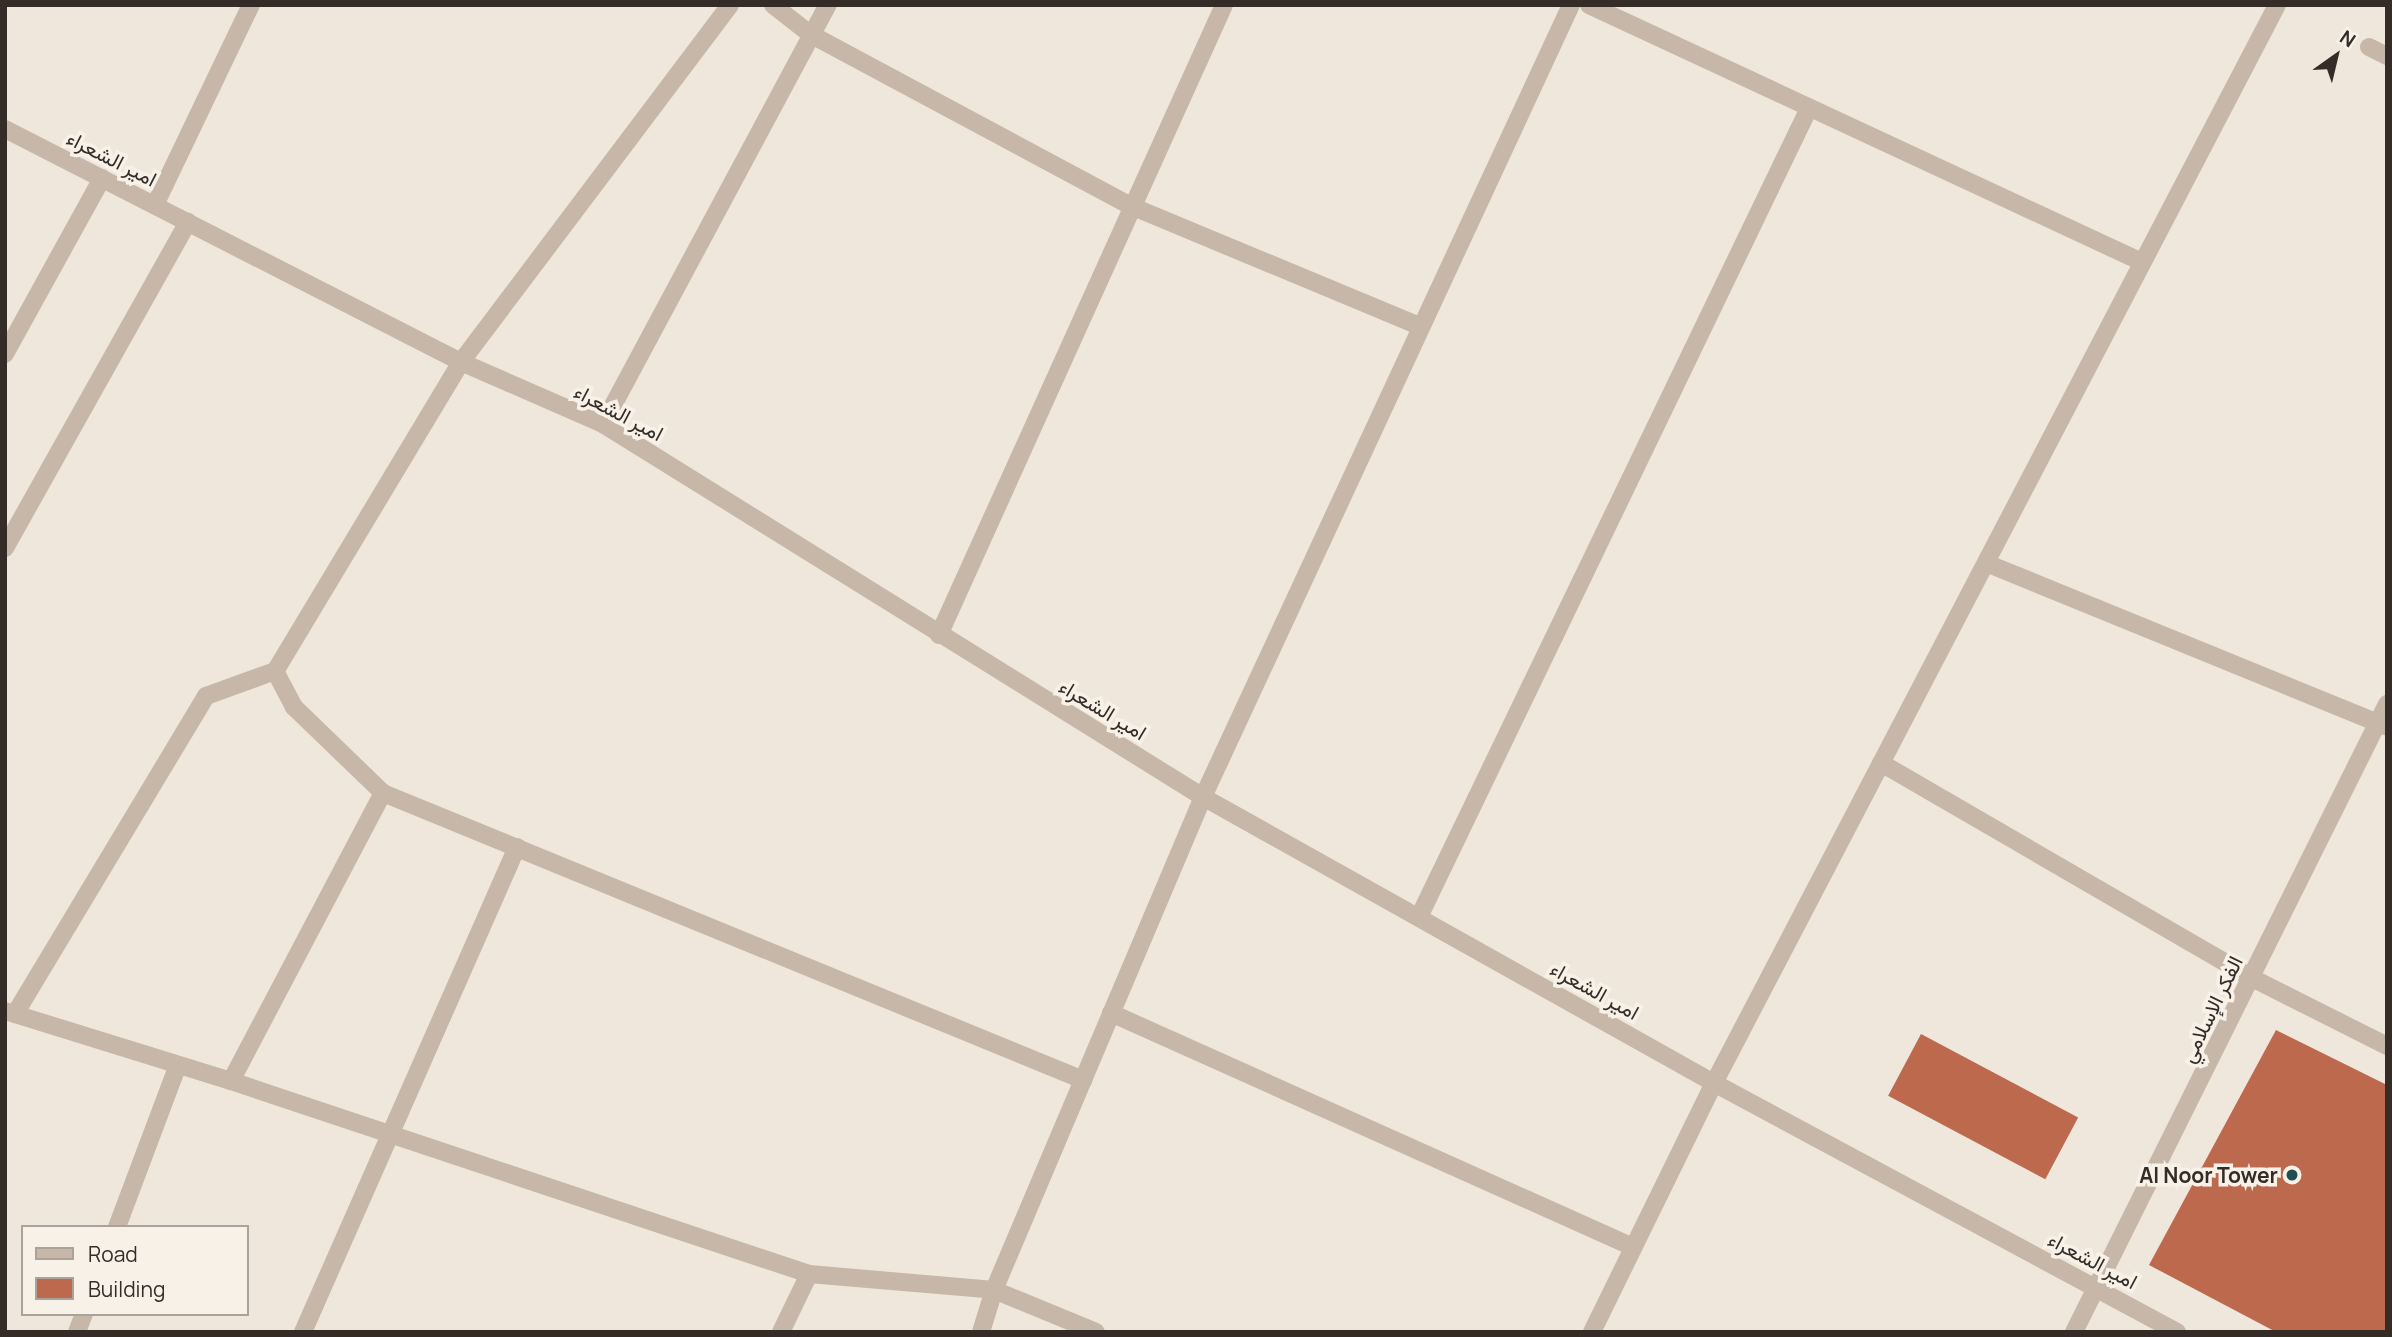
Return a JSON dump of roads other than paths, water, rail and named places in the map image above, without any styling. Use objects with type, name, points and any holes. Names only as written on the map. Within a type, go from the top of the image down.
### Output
[{"type":"street","points":[[155,205],[251,5]]},
{"type":"street","points":[[730,5],[461,362],[275,671],[206,696],[10,1013],[231,1081],[808,1274],[994,1290],[1096,1332]]},
{"type":"street","points":[[773,5],[810,34],[1131,206],[1421,327]]},
{"type":"street","points":[[603,424],[810,34],[828,5]]},
{"type":"street","points":[[939,635],[1224,5]]},
{"type":"street","points":[[981,1332],[994,1290],[1203,796],[1571,5]]},
{"type":"street","points":[[1589,5],[2142,262]]},
{"type":"street","points":[[1592,1332],[1714,1083],[2277,5]]},
{"type":"street","points":[[2369,47],[2387,56]]},
{"type":"street","points":[[1419,917],[1809,108]]},
{"type":"street","name":"امير الشعراء","points":[[5,129],[461,362],[603,424],[939,635],[1203,796],[1714,1083],[2177,1332]]},
{"type":"street","points":[[5,354],[102,178]]},
{"type":"street","points":[[5,548],[188,222]]},
{"type":"street","points":[[1986,563],[2383,725]]},
{"type":"street","points":[[275,671],[294,707],[383,793],[1083,1080]]},
{"type":"street","name":"الفكر الإسلامي","points":[[2074,1332],[2383,725],[2387,704]]},
{"type":"street","points":[[1881,763],[2252,978],[2387,1046]]},
{"type":"street","points":[[231,1081],[383,793]]},
{"type":"street","points":[[303,1332],[517,847]]},
{"type":"street","points":[[1111,1013],[1633,1247]]},
{"type":"street","points":[[118,1225],[178,1065]]},
{"type":"street","points":[[781,1332],[808,1274]]},
{"type":"place","name":"Al Noor Tower","points":[[2292,1175]]}]
